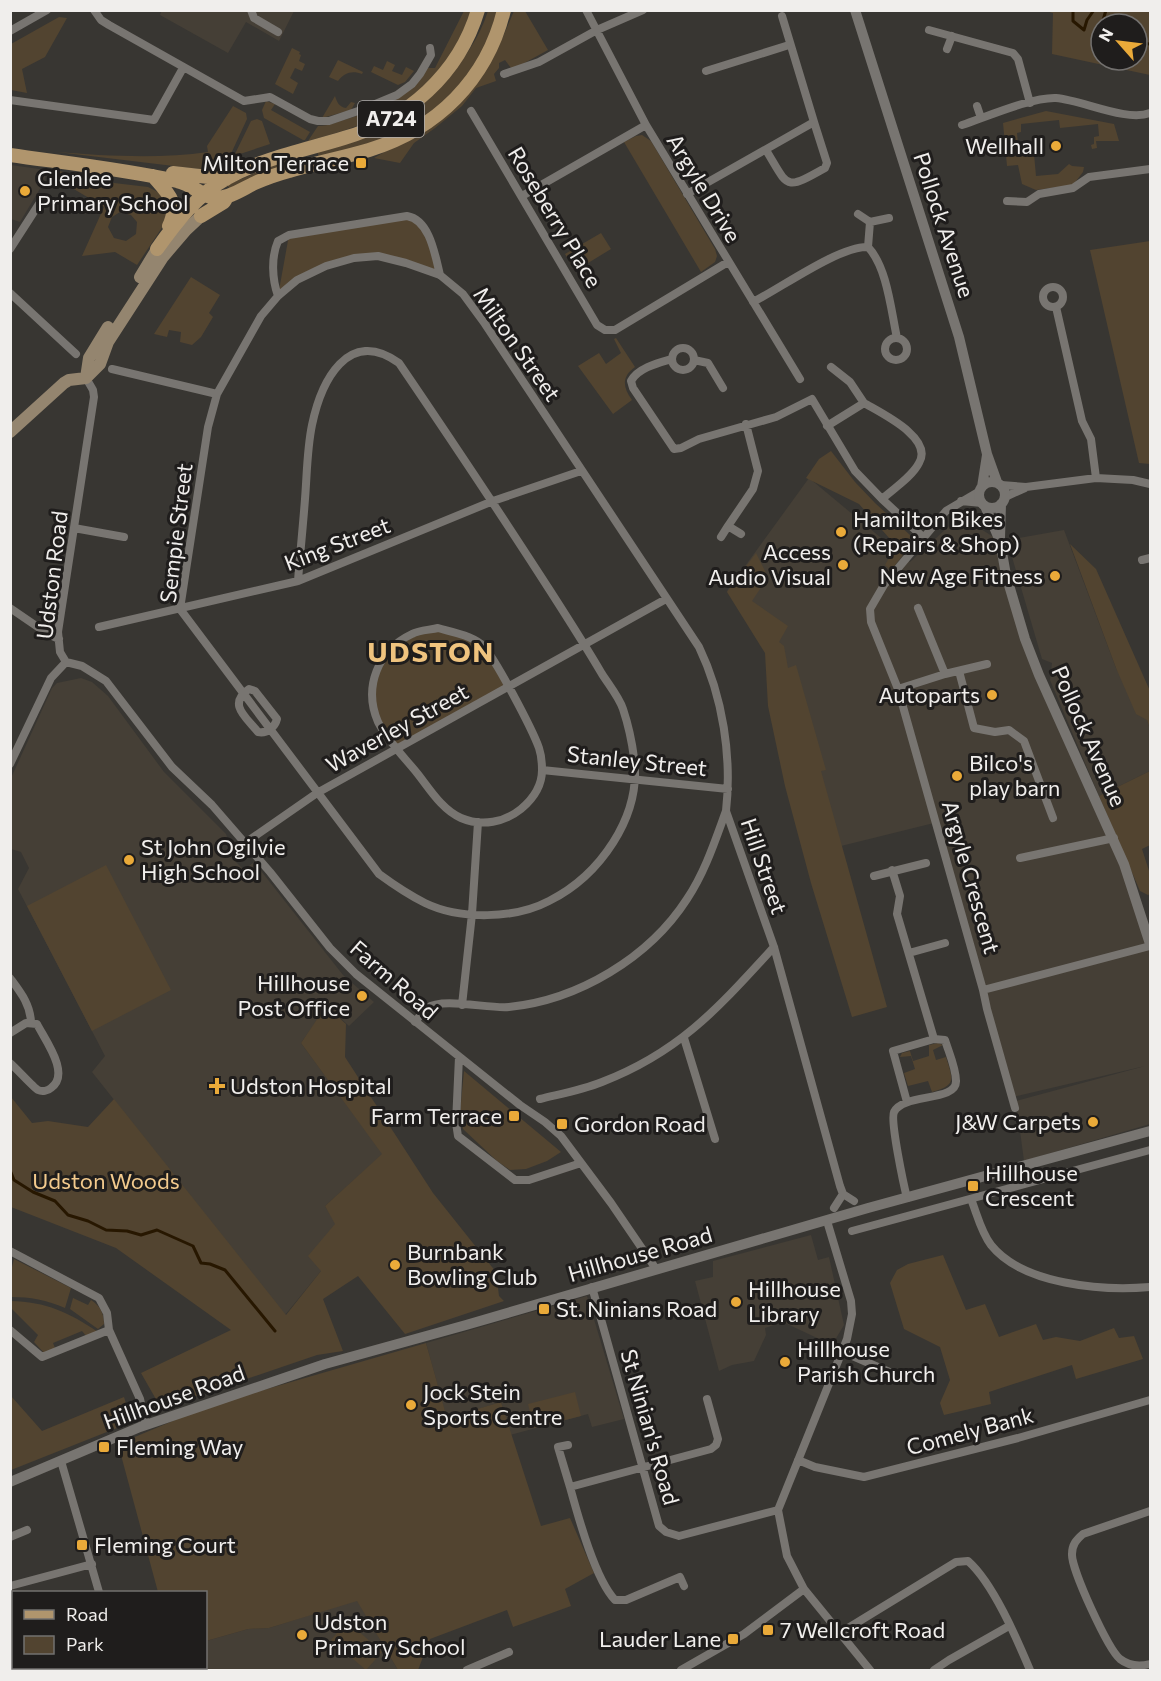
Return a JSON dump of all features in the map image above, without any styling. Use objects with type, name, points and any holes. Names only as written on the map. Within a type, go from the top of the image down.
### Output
[{"type":"main road","name":"A724","points":[[153,176],[171,173],[226,179],[250,166],[369,129],[403,112],[425,95],[450,66],[468,37],[478,10]]},
{"type":"main road","name":"A724","points":[[10,155],[186,183],[210,198],[229,195],[272,176],[386,144],[419,129],[445,109],[474,77],[494,42],[504,10]]},
{"type":"main road","points":[[153,176],[170,195],[175,208],[158,249]]},
{"type":"main road","points":[[86,378],[89,358],[97,344],[179,219],[203,194],[226,179]]},
{"type":"main road","points":[[201,216],[205,206],[203,194]]},
{"type":"main road","points":[[10,432],[64,383],[69,380],[86,378],[100,364],[108,342],[163,257],[186,230],[201,216],[224,202],[229,195]]},
{"type":"street","points":[[10,31],[47,10]]},
{"type":"street","points":[[94,10],[101,20],[109,25],[244,101],[270,97],[310,118],[324,122],[398,95],[412,84],[427,63],[431,55],[430,48]]},
{"type":"street","points":[[251,10],[254,18],[278,32]]},
{"type":"street","name":"Argyle Drive","points":[[586,10],[646,125],[800,379]]},
{"type":"street","points":[[504,74],[539,62],[597,30],[631,13],[643,10]]},
{"type":"street","name":"Pollock Avenue","points":[[855,10],[959,337],[987,454],[999,484]]},
{"type":"street","points":[[766,150],[784,179],[790,183],[797,184],[825,168],[827,163],[782,16]]},
{"type":"street","points":[[929,30],[1012,53],[1018,59],[1030,103]]},
{"type":"street","points":[[947,49],[952,36]]},
{"type":"street","points":[[718,78],[710,69],[789,45]]},
{"type":"street","points":[[10,100],[154,120],[183,68]]},
{"type":"street","points":[[962,125],[1030,103],[1055,98],[1136,116],[1150,113]]},
{"type":"street","points":[[977,106],[981,118]]},
{"type":"street","name":"Roseberry Place","points":[[471,111],[597,325],[605,330],[615,330],[728,262]]},
{"type":"street","points":[[687,194],[814,122]]},
{"type":"street","points":[[522,196],[646,125]]},
{"type":"street","points":[[1007,201],[1027,202],[1039,194],[1073,188],[1089,177],[1150,169]]},
{"type":"street","points":[[10,249],[39,204]]},
{"type":"street","points":[[858,214],[870,222],[889,218]]},
{"type":"street","points":[[278,296],[274,286],[273,261],[278,241],[289,235],[407,216],[415,217],[421,222],[434,250],[440,275]]},
{"type":"street","points":[[868,247],[870,222]]},
{"type":"street","points":[[753,302],[842,253],[859,246],[868,247],[874,253],[882,273],[897,338]]},
{"type":"street","name":"Milton Street","points":[[217,394],[261,316],[278,296],[297,280],[326,266],[354,258],[378,256],[440,275],[463,294],[581,471]]},
{"type":"street","points":[[10,293],[76,354]]},
{"type":"street","points":[[1056,307],[1082,421],[1090,439],[1096,478]]},
{"type":"street","points":[[685,348],[692,352],[694,360],[690,369],[683,371],[674,366],[672,359],[674,352],[685,348]]},
{"type":"street","name":"Sempie Street","points":[[217,394],[208,427],[180,609],[379,874],[400,889],[427,904],[472,914],[494,915],[535,908],[574,888],[611,846],[624,822],[632,797],[634,759],[622,708],[585,644],[493,501],[399,363],[387,355],[376,351],[362,351],[349,355],[338,364],[321,394],[312,426],[298,581]]},
{"type":"street","points":[[672,359],[636,374],[631,381],[633,388],[674,449],[746,424],[776,417],[812,399],[855,471],[924,538]]},
{"type":"street","points":[[694,360],[708,363],[723,388]]},
{"type":"street","points":[[831,367],[850,382],[864,403],[897,422],[920,444],[922,454],[919,464],[882,499]]},
{"type":"street","points":[[112,369],[217,394]]},
{"type":"street","name":"Udston Road","points":[[10,764],[51,678],[66,662],[60,652],[58,632],[94,397],[86,378]]},
{"type":"street","points":[[827,426],[864,403]]},
{"type":"street","points":[[720,537],[753,489],[758,471],[746,424]]},
{"type":"street","name":"Pollock Avenue","points":[[981,489],[987,454]]},
{"type":"street","name":"King Street","points":[[99,627],[298,581],[493,501],[581,471]]},
{"type":"street","name":"Hill Street","points":[[581,471],[699,647],[708,665],[720,706],[725,742],[728,789],[726,811],[774,947],[843,1194]]},
{"type":"street","points":[[984,505],[979,497],[986,483],[1026,488],[1096,478],[1133,480],[1150,484]]},
{"type":"street","points":[[999,484],[1003,501]]},
{"type":"street","points":[[961,501],[991,508],[1026,488]]},
{"type":"street","name":"Argyle Crescent","points":[[981,489],[946,511],[884,585],[870,609],[871,622],[898,688],[983,990],[1150,945]]},
{"type":"street","name":"Pollock Avenue","points":[[1000,541],[1003,501]]},
{"type":"street","name":"Pollock Avenue","points":[[984,505],[1000,541],[1009,584],[1025,639],[1113,838],[1135,893],[1150,945]]},
{"type":"street","points":[[728,526],[741,534]]},
{"type":"street","points":[[74,528],[124,537]]},
{"type":"street","name":"Waverley Street","points":[[245,843],[317,793],[666,599]]},
{"type":"street","points":[[10,608],[59,639]]},
{"type":"street","points":[[918,608],[945,674]]},
{"type":"street","points":[[438,628],[460,634],[482,645],[508,687],[539,748],[542,770],[538,790],[526,805],[510,818],[477,822],[461,818],[445,807],[398,750],[378,721],[372,693],[376,668],[387,651],[412,633],[438,628]]},
{"type":"street","name":"Farm Road","points":[[66,662],[82,666],[106,681],[172,767],[212,805],[336,954],[356,974],[561,1136],[656,1269]]},
{"type":"street","points":[[898,688],[987,664]]},
{"type":"street","points":[[959,671],[974,728],[995,732],[1009,730],[1024,741],[1053,818]]},
{"type":"street","name":"Stanley Street","points":[[542,770],[728,789]]},
{"type":"street","points":[[415,1022],[428,1008],[439,1003],[508,1007],[552,998],[598,979],[620,966],[659,933],[687,900],[703,872],[726,811]]},
{"type":"street","points":[[462,1005],[472,914],[477,822]]},
{"type":"street","points":[[1020,858],[1113,838]]},
{"type":"street","points":[[873,876],[926,863]]},
{"type":"street","points":[[892,870],[900,896],[897,914],[934,1039]]},
{"type":"street","points":[[909,953],[945,943]]},
{"type":"street","points":[[540,1099],[600,1083],[640,1065],[684,1038],[721,1005],[774,947]]},
{"type":"street","points":[[10,978],[24,996],[31,1011],[31,1022]]},
{"type":"street","points":[[983,990],[1015,1108]]},
{"type":"street","points":[[10,1033],[31,1022],[37,1024],[60,1070],[57,1083],[44,1092],[37,1090],[10,1063]]},
{"type":"street","points":[[684,1038],[715,1139]]},
{"type":"street","points":[[907,1102],[893,1051],[934,1039],[945,1040],[956,1084],[947,1093],[907,1102],[897,1108],[893,1114],[892,1121],[900,1157],[901,1176],[907,1198]]},
{"type":"street","points":[[459,1057],[456,1123],[458,1136],[515,1180],[529,1180],[581,1162]]},
{"type":"street","name":"Hillhouse Road","points":[[10,1482],[146,1425],[325,1364],[1150,1131]]},
{"type":"street","points":[[852,1231],[1150,1150]]},
{"type":"street","points":[[834,1208],[843,1194],[854,1201]]},
{"type":"street","points":[[971,1198],[985,1237],[1005,1259],[1019,1268],[1049,1280],[1107,1288],[1150,1287]]},
{"type":"street","points":[[827,1221],[848,1288],[852,1314],[847,1339],[778,1510],[787,1556],[804,1589],[870,1670]]},
{"type":"street","points":[[10,1251],[99,1298],[107,1313],[109,1330],[140,1399],[146,1425]]},
{"type":"street","name":"St Ninian's Road","points":[[592,1287],[659,1526],[666,1532],[679,1536],[778,1510]]},
{"type":"street","points":[[10,1330],[42,1357],[109,1330]]},
{"type":"street","points":[[841,1351],[902,1377]]},
{"type":"street","points":[[570,1487],[711,1449],[716,1445],[718,1439],[707,1399]]},
{"type":"street","name":"Comely Bank","points":[[798,1460],[815,1467],[864,1477],[1018,1438],[1150,1400]]},
{"type":"street","points":[[568,1445],[558,1448],[581,1528],[607,1592],[615,1600],[626,1600],[680,1577],[684,1586]]},
{"type":"street","points":[[61,1461],[99,1591]]},
{"type":"street","points":[[1150,1511],[1083,1534],[1074,1542],[1072,1556],[1090,1605],[1118,1658],[1130,1665],[1150,1665]]},
{"type":"street","points":[[10,1537],[27,1530]]},
{"type":"street","points":[[840,1633],[956,1562],[968,1561],[977,1569],[1009,1626],[1030,1671]]},
{"type":"street","points":[[10,1586],[92,1564]]},
{"type":"street","points":[[681,1671],[744,1634],[804,1589]]},
{"type":"street","points":[[934,1671],[1009,1626]]},
{"type":"street","points":[[467,1671],[509,1652]]},
{"type":"shaded area","points":[[162,10],[294,11],[279,41],[246,22],[228,53],[160,15]]},
{"type":"shaded area","name":"Glenlee Primary School","points":[[11,165],[46,170],[44,182],[20,222],[11,219]]},
{"type":"shaded area","points":[[809,478],[910,562],[960,516],[1000,541],[1016,612],[1124,864],[1150,944],[1150,1124],[1024,1161],[1016,1101],[1145,1066],[1013,1097],[938,822],[841,846],[791,686],[727,591]]},
{"type":"shaded area","points":[[1064,530],[1116,668],[1150,729],[1150,771],[1099,796],[1050,680],[1052,663],[1042,659],[1007,540]]},
{"type":"shaded area","points":[[81,678],[92,682],[108,696],[164,772],[226,834],[227,837],[220,846],[244,870],[254,862],[343,975],[374,1002],[349,1026],[327,1006],[301,1043],[383,1154],[325,1206],[336,1224],[321,1271],[285,1315],[92,1072],[105,1056],[18,889],[29,868],[21,852],[11,849],[11,778],[52,688],[57,683]]},
{"type":"shaded area","points":[[811,1235],[818,1260],[829,1257],[844,1325],[832,1345],[783,1322],[765,1328],[766,1335],[754,1361],[732,1365],[719,1371],[695,1281],[713,1277],[713,1261]]},
{"type":"shaded area","points":[[587,1296],[624,1419],[592,1427],[588,1414],[510,1435],[501,1402],[447,1419],[426,1343]]},
{"type":"shaded area","name":"Udston Primary School","points":[[357,1600],[398,1670],[126,1669],[207,1669],[207,1641],[248,1629],[269,1628]]},
{"type":"green space","points":[[464,11],[472,11],[455,49],[426,85],[409,99],[373,120],[308,141],[318,126],[385,106],[403,95],[428,68],[435,68]]},
{"type":"green space","points":[[488,11],[499,11],[481,58],[447,102],[394,136],[319,158],[317,150],[443,83],[470,49]]},
{"type":"green space","points":[[514,11],[525,11],[548,50],[519,66],[511,68],[505,60],[499,63],[499,68],[494,74],[496,81],[476,88],[462,106],[414,143],[400,163],[374,158],[393,147],[485,70],[498,48]]},
{"type":"green space","points":[[1046,11],[1150,11],[1150,75],[1136,72],[1149,72],[1149,12],[1089,12],[1089,62],[1052,54],[1053,13]]},
{"type":"green space","points":[[59,17],[67,18],[45,57],[22,69],[27,93],[11,90],[11,44]]},
{"type":"green space","points":[[292,48],[300,52],[299,61],[305,64],[302,71],[295,68],[290,78],[298,83],[293,94],[275,84]]},
{"type":"green space","points":[[338,60],[363,72],[362,74],[348,73],[338,81],[329,77]]},
{"type":"green space","points":[[387,61],[395,65],[392,71],[402,75],[406,67],[414,71],[405,82],[398,85],[371,72],[374,66],[383,70]]},
{"type":"green space","points":[[335,96],[339,104],[346,108],[351,102],[355,103],[351,110],[322,118]]},
{"type":"green space","points":[[266,101],[275,104],[271,110],[310,132],[305,140],[264,118],[262,110]]},
{"type":"green space","points":[[233,106],[246,113],[247,119],[229,158],[207,170],[57,152],[152,156],[208,152],[207,146]]},
{"type":"green space","points":[[1046,111],[1114,124],[1119,141],[1096,141],[1097,148],[1092,149],[1094,137],[1099,136],[1098,124],[1060,128],[1059,120],[1021,124],[1021,132],[1017,133],[1018,144],[1033,143],[1036,176],[1058,174],[1069,164],[1084,167],[1073,185],[1036,190],[1022,184],[1018,165],[1007,166],[1003,123]]},
{"type":"green space","points":[[257,119],[262,121],[270,144],[234,156],[251,121]]},
{"type":"green space","points":[[642,135],[651,141],[715,249],[717,256],[715,262],[701,272],[624,142]]},
{"type":"green space","points":[[300,154],[302,162],[230,189],[227,185]]},
{"type":"green space","points":[[55,170],[114,183],[148,187],[160,193],[166,210],[165,223],[137,265],[115,252],[82,256],[104,207],[52,176]],"holes":[[[120,212],[131,215],[137,222],[136,234],[126,241],[114,238],[108,227],[112,217]]]},
{"type":"green space","points":[[407,216],[421,222],[440,275],[378,256],[326,266],[278,296],[289,235]]},
{"type":"green space","points":[[601,233],[611,249],[575,271],[565,254]]},
{"type":"green space","points":[[1150,241],[1150,464],[1139,463],[1090,250]]},
{"type":"green space","points":[[191,277],[220,295],[209,313],[213,317],[201,337],[192,345],[180,342],[181,332],[169,330],[167,337],[154,334]]},
{"type":"green space","points":[[616,338],[635,367],[627,375],[625,383],[632,400],[613,414],[578,366],[599,353],[606,364],[621,353],[614,339]]},
{"type":"green space","points":[[831,451],[855,482],[910,535],[909,547],[891,570],[885,565],[893,551],[890,539],[859,504],[806,478],[819,459]]},
{"type":"green space","points":[[1070,544],[1096,569],[1150,691],[1150,729],[1147,720],[1136,714],[1116,668]]},
{"type":"green space","points":[[756,553],[768,577],[752,601],[788,626],[779,642],[784,646],[788,668],[796,665],[826,770],[821,771],[887,1007],[852,1017],[811,883],[785,786],[768,706],[765,653],[727,592]]},
{"type":"green space","points":[[438,628],[482,645],[508,687],[398,750],[378,721],[372,693],[376,668],[413,633]]},
{"type":"green space","points":[[1150,771],[1150,845],[1142,849],[1150,874],[1150,894],[1148,895],[1140,891],[1099,796]]},
{"type":"green space","points":[[106,865],[171,990],[92,1031],[27,906]]},
{"type":"green space","name":"Udston Woods","points":[[326,1006],[346,1024],[345,1057],[433,1193],[496,1272],[499,1296],[504,1301],[405,1334],[358,1276],[323,1299],[343,1351],[317,1355],[161,1408],[141,1373],[231,1330],[116,1248],[11,1207],[11,1097],[32,1123],[48,1121],[88,1127],[114,1099],[286,1315],[321,1271],[308,1256],[335,1224],[325,1206],[382,1154],[301,1043]]},
{"type":"green space","points":[[938,1043],[943,1045],[933,1050],[936,1060],[946,1057],[951,1076],[949,1084],[932,1092],[928,1081],[908,1086],[904,1073],[915,1069],[911,1056],[900,1057],[902,1053],[910,1051],[913,1061],[929,1056],[929,1045]]},
{"type":"green space","points":[[464,1071],[561,1152],[547,1161],[526,1169],[510,1170],[497,1161],[463,1129],[460,1113]]},
{"type":"green space","points":[[943,1255],[966,1310],[985,1304],[999,1337],[1036,1324],[1043,1340],[1056,1337],[1080,1341],[1114,1328],[1119,1338],[1134,1336],[1143,1359],[1076,1379],[1072,1365],[989,1392],[991,1404],[944,1415],[940,1403],[950,1380],[940,1347],[904,1329],[890,1283],[897,1270],[908,1264]]},
{"type":"green space","points":[[14,1259],[71,1288],[65,1308],[38,1300],[11,1297],[11,1271]]},
{"type":"green space","points":[[73,1298],[88,1305],[91,1300],[94,1302],[102,1313],[104,1324],[98,1329],[70,1309]]},
{"type":"green space","points":[[10,1301],[35,1303],[57,1309],[98,1332],[87,1337],[82,1331],[53,1343],[55,1348],[45,1354],[34,1342],[38,1335],[11,1308]]},
{"type":"green space","points":[[426,1343],[447,1418],[501,1402],[541,1526],[570,1518],[594,1573],[565,1589],[571,1606],[513,1627],[507,1610],[430,1639],[418,1670],[398,1670],[357,1601],[269,1628],[248,1629],[207,1641],[207,1591],[158,1591],[118,1444],[236,1398]]},
{"type":"green space","points":[[575,1392],[581,1416],[534,1428],[528,1404]]},
{"type":"green space","points":[[11,1396],[42,1431],[124,1397],[132,1422],[11,1470]]},
{"type":"green space","points":[[347,1621],[382,1652],[366,1670],[331,1640]]},
{"type":"waterway","points":[[1073,10],[1073,21],[1084,30],[1094,10]]},
{"type":"waterway","points":[[10,1170],[14,1180],[33,1192],[55,1201],[68,1215],[106,1230],[127,1231],[141,1235],[157,1230],[193,1246],[201,1263],[225,1270],[275,1331]]},
{"type":"place","name":"Wellhall","points":[[1056,146]]},
{"type":"place","name":"Milton Terrace","points":[[361,163]]},
{"type":"place","name":"Glenlee Primary School","points":[[25,191]]},
{"type":"place","name":"Hamilton Bikes (Repairs & Shop)","points":[[841,532]]},
{"type":"place","name":"Access Audio Visual","points":[[843,565]]},
{"type":"place","name":"New Age Fitness","points":[[1055,576]]},
{"type":"place","name":"Autoparts","points":[[992,695]]},
{"type":"place","name":"Bilco's play barn","points":[[957,776]]},
{"type":"place","name":"St John Ogilvie High School","points":[[129,860]]},
{"type":"place","name":"Hillhouse Post Office","points":[[362,996]]},
{"type":"place","name":"Udston Hospital","points":[[217,1086]]},
{"type":"place","name":"Farm Terrace","points":[[514,1116]]},
{"type":"place","name":"J&W Carpets","points":[[1093,1122]]},
{"type":"place","name":"Gordon Road","points":[[562,1124]]},
{"type":"place","name":"Hillhouse Crescent","points":[[973,1186]]},
{"type":"place","name":"Burnbank Bowling Club","points":[[395,1265]]},
{"type":"place","name":"Hillhouse Library","points":[[736,1302]]},
{"type":"place","name":"St. Ninians Road","points":[[544,1309]]},
{"type":"place","name":"Hillhouse Parish Church","points":[[785,1362]]},
{"type":"place","name":"Jock Stein Sports Centre","points":[[411,1405]]},
{"type":"place","name":"Fleming Way","points":[[104,1447]]},
{"type":"place","name":"Fleming Court","points":[[82,1545]]},
{"type":"place","name":"7 Wellcroft Road","points":[[768,1630]]},
{"type":"place","name":"Udston Primary School","points":[[302,1635]]},
{"type":"place","name":"Lauder Lane","points":[[733,1639]]},
{"type":"district","name":"UDSTON","points":[[431,652]]}]
